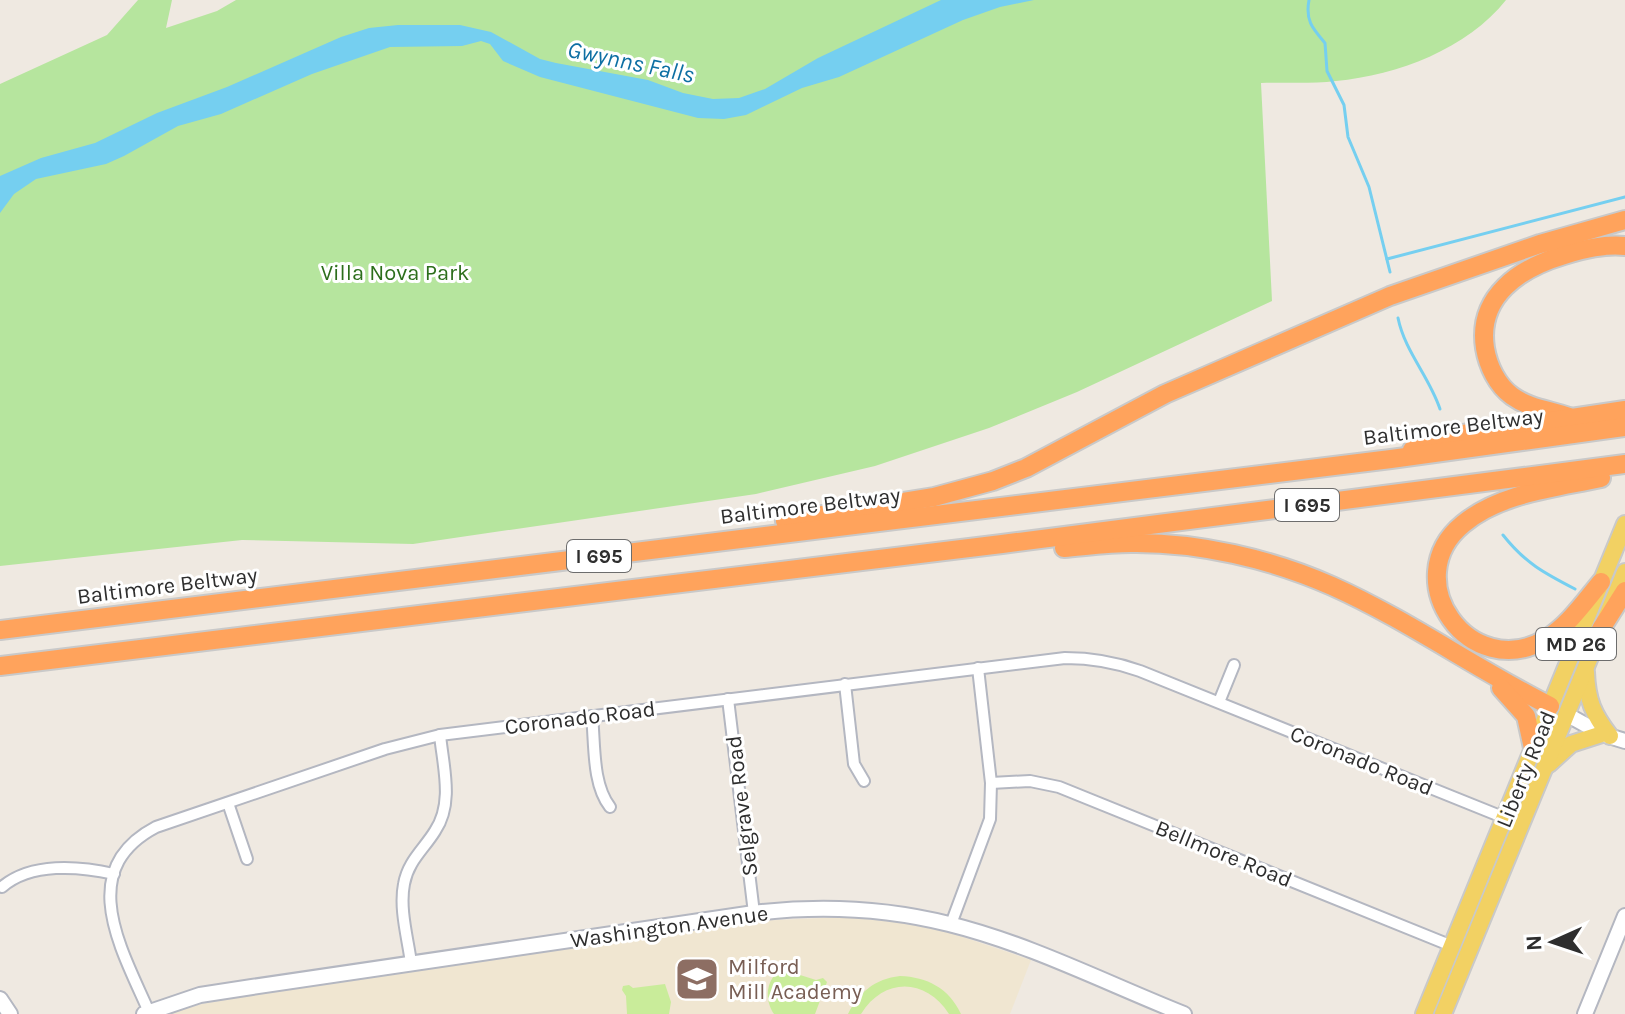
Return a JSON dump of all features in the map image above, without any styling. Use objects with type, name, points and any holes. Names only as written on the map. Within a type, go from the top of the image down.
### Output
[{"type":"highway","points":[[568,559],[934,497],[993,481],[1026,468],[1165,394],[1354,311],[1529,247],[1625,220]]},
{"type":"highway","points":[[1569,417],[1532,407],[1510,395],[1501,385],[1485,351],[1487,315],[1508,282],[1530,268],[1581,251],[1625,246]]},
{"type":"highway","points":[[1391,459],[1443,437],[1625,410]]},
{"type":"highway","name":"Baltimore Beltway","points":[[0,630],[1391,459],[1625,427]]},
{"type":"highway","points":[[1601,582],[1550,637],[1529,647],[1505,650],[1481,645],[1453,623],[1439,595],[1437,573],[1448,541],[1472,517],[1518,496],[1618,470]]},
{"type":"highway","name":"I 695","points":[[0,666],[1618,470]]},
{"type":"highway","points":[[1002,544],[1065,548],[1154,544],[1251,559],[1331,586],[1439,642],[1484,672],[1558,710]]},
{"type":"highway","points":[[1601,629],[1625,591]]},
{"type":"highway","points":[[1484,672],[1521,707],[1530,728],[1533,748]]},
{"type":"main road","name":"Liberty Road","points":[[1443,1014],[1542,771],[1558,710],[1601,582],[1625,524]]},
{"type":"main road","name":"Liberty Road","points":[[1424,1014],[1533,748],[1586,666],[1625,572]]},
{"type":"main road","points":[[1586,666],[1588,701],[1612,737]]},
{"type":"main road","points":[[1558,710],[1612,737]]},
{"type":"main road","points":[[1542,771],[1571,744],[1612,737]]},
{"type":"main road","name":"Washington Avenue","points":[[146,1013],[200,995],[787,909],[898,913],[951,924],[1018,946],[1179,1013]]},
{"type":"main road","points":[[1585,1014],[1625,916]]},
{"type":"main road","points":[[0,999],[10,1014]]},
{"type":"street","name":"Coronado Road","points":[[146,1013],[112,927],[109,900],[114,874],[128,849],[145,833],[385,749],[440,735],[1065,658],[1102,661],[1140,671],[1505,818]]},
{"type":"street","points":[[1219,702],[1234,665]]},
{"type":"street","points":[[951,924],[990,819],[991,783],[978,668]]},
{"type":"street","points":[[845,684],[854,764],[864,781]]},
{"type":"street","name":"Selgrave Road","points":[[728,699],[754,913]]},
{"type":"street","points":[[592,716],[599,784],[610,807]]},
{"type":"street","points":[[411,963],[403,904],[404,882],[411,863],[439,825],[446,804],[440,735]]},
{"type":"street","name":"Bellmore Road","points":[[991,783],[1030,781],[1059,787],[1452,946]]},
{"type":"street","points":[[228,803],[247,859]]},
{"type":"street","points":[[2,887],[15,878],[58,869],[114,874]]},
{"type":"shaded area","name":"Milford Mill Academy","points":[[845,917],[897,922],[948,932],[1031,960],[1010,1014],[169,1014],[236,998],[757,921]]},
{"type":"green space","name":"Villa Nova Park","points":[[138,0],[172,0],[166,28],[217,11],[236,0],[1506,0],[1490,17],[1451,46],[1407,66],[1336,81],[1261,83],[1272,301],[1077,392],[989,428],[875,466],[756,494],[413,544],[242,540],[0,566],[0,84],[107,35]]},
{"type":"green space","points":[[781,969],[816,980],[823,978],[827,982],[815,1014],[774,1014],[768,990]]},
{"type":"green space","points":[[900,976],[936,986],[950,997],[961,1014],[949,1014],[929,994],[905,987],[881,993],[861,1014],[848,1014],[857,999],[869,988],[883,980]]},
{"type":"green space","points":[[665,984],[671,1002],[669,1014],[627,1014],[623,986],[633,988]]},
{"type":"water","name":"Gwynns Falls","points":[[941,0],[1034,0],[1000,7],[963,20],[839,77],[802,88],[746,115],[724,119],[698,118],[540,77],[503,61],[490,44],[481,41],[462,46],[390,47],[312,74],[221,114],[178,126],[106,164],[36,179],[14,194],[0,213],[0,176],[41,158],[95,143],[157,113],[369,28],[460,25],[491,32],[540,59],[648,80],[683,93],[713,99],[739,98],[765,89],[818,58]]},
{"type":"waterway","points":[[1309,0],[1309,19],[1325,43],[1327,71],[1344,105],[1348,137],[1369,187],[1390,272]]},
{"type":"waterway","points":[[1387,259],[1625,197]]},
{"type":"waterway","points":[[1398,318],[1406,342],[1440,409]]},
{"type":"waterway","points":[[1503,535],[1536,566],[1575,589]]},
{"type":"place","name":"Milford Mill Academy","points":[[697,979]]}]
